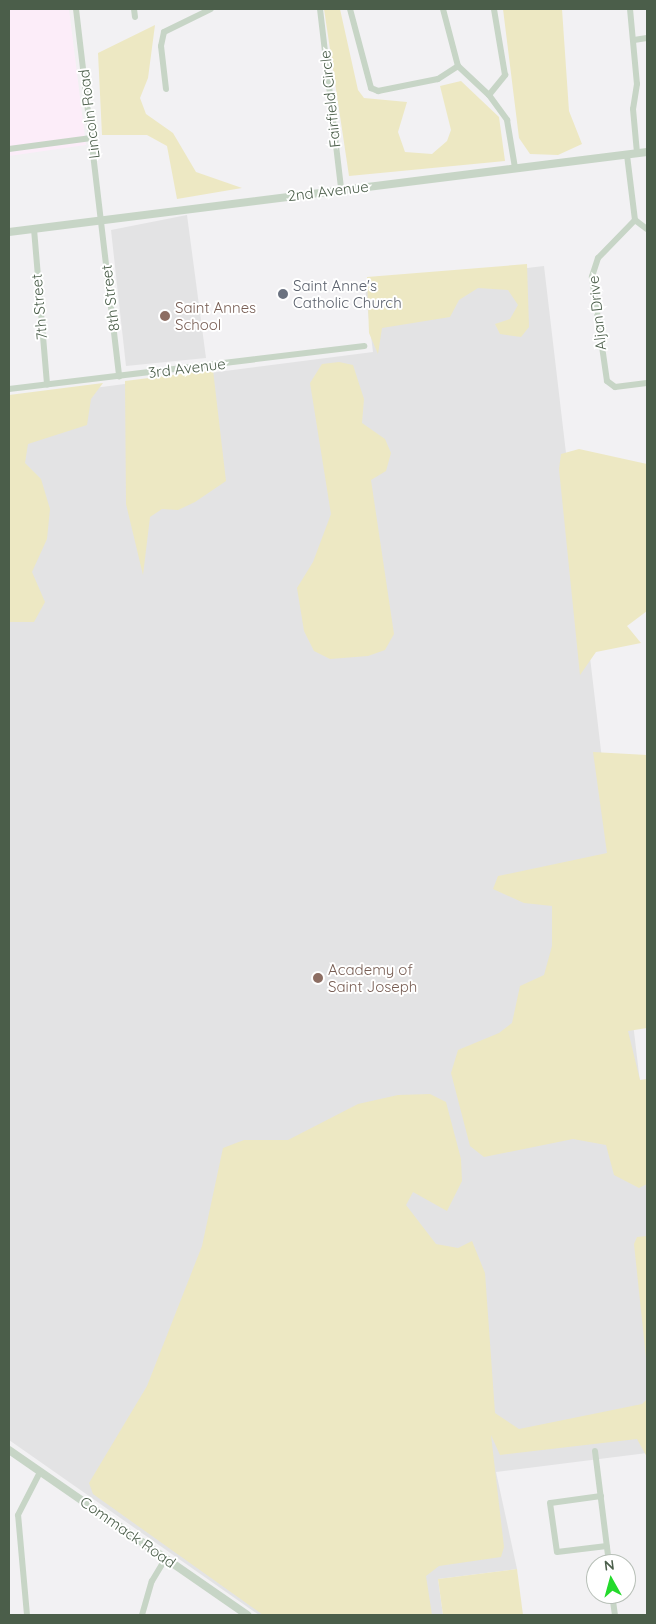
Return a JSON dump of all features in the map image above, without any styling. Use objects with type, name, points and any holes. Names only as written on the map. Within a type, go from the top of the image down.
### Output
[{"type":"street","name":"Lincoln Road","points":[[76,9],[101,220]]},
{"type":"street","points":[[134,9],[135,17]]},
{"type":"street","points":[[166,88],[164,32],[211,9]]},
{"type":"street","name":"Fairfield Circle","points":[[320,9],[341,189]]},
{"type":"street","points":[[350,9],[372,88],[378,91],[438,79],[458,66]]},
{"type":"street","points":[[444,9],[458,66],[489,95],[510,127],[516,168]]},
{"type":"street","points":[[489,95],[505,75],[494,9]]},
{"type":"street","points":[[630,9],[634,40],[637,154]]},
{"type":"street","points":[[634,40],[647,38]]},
{"type":"street","points":[[9,149],[91,138]]},
{"type":"street","name":"2nd Avenue","points":[[9,232],[647,152]]},
{"type":"street","points":[[628,155],[635,220],[647,229]]},
{"type":"street","name":"8th Street","points":[[101,220],[119,376]]},
{"type":"street","name":"Aljan Drive","points":[[635,220],[598,258],[592,278],[607,381],[615,386],[647,383]]},
{"type":"street","name":"7th Street","points":[[34,229],[47,384]]},
{"type":"street","name":"3rd Avenue","points":[[9,389],[364,346]]},
{"type":"street","name":"Commack Road","points":[[9,1450],[248,1615]]},
{"type":"street","points":[[595,1451],[608,1554]]},
{"type":"street","points":[[27,1615],[18,1515],[40,1472]]},
{"type":"street","points":[[601,1496],[550,1503],[557,1552],[607,1546]]},
{"type":"street","points":[[142,1615],[152,1581],[166,1558]]},
{"type":"shaded area","points":[[9,9],[69,9],[86,145],[9,156]]},
{"type":"shaded area","points":[[324,9],[340,9],[358,90],[364,98],[407,102],[398,132],[405,152],[432,154],[447,141],[451,130],[440,86],[461,81],[499,117],[505,161],[349,176]]},
{"type":"shaded area","points":[[503,9],[562,9],[569,111],[582,144],[558,155],[530,154],[519,138]]},
{"type":"shaded area","points":[[155,25],[148,78],[140,98],[146,114],[173,133],[196,172],[242,188],[177,199],[167,146],[147,135],[102,135],[98,53]]},
{"type":"shaded area","points":[[187,215],[206,358],[126,366],[111,230]]},
{"type":"shaded area","points":[[527,264],[529,327],[521,337],[500,334],[495,324],[510,319],[518,305],[508,290],[478,288],[459,300],[450,317],[382,328],[378,354],[369,333],[367,277]]},
{"type":"shaded area","name":"Academy of Saint Joseph","points":[[544,266],[647,1142],[647,1453],[496,1472],[517,1569],[438,1579],[443,1615],[259,1615],[9,1440],[9,399],[373,352],[365,287]]},
{"type":"shaded area","points":[[339,362],[353,365],[364,399],[362,423],[385,439],[391,453],[386,471],[371,480],[394,634],[385,650],[368,656],[330,659],[314,651],[304,631],[297,588],[313,562],[331,514],[310,383],[322,364]]},
{"type":"shaded area","points":[[213,370],[226,481],[195,502],[178,510],[162,509],[150,517],[143,575],[126,504],[125,381]]},
{"type":"shaded area","points":[[103,383],[91,399],[87,425],[28,444],[25,463],[41,479],[50,509],[47,539],[32,572],[45,602],[34,622],[10,622],[9,395]]},
{"type":"shaded area","points":[[579,449],[647,464],[647,611],[627,626],[641,643],[596,652],[580,675],[559,469],[561,454]]},
{"type":"shaded area","points":[[593,752],[647,755],[647,1028],[628,1031],[640,1080],[647,1079],[647,1184],[639,1188],[614,1175],[606,1145],[573,1139],[484,1157],[470,1146],[451,1073],[458,1050],[499,1033],[512,1023],[520,986],[544,975],[552,946],[552,906],[524,903],[493,889],[498,876],[607,853]]},
{"type":"shaded area","points":[[430,1094],[446,1102],[461,1159],[462,1181],[447,1211],[413,1192],[406,1205],[436,1244],[458,1248],[472,1241],[485,1273],[495,1413],[519,1429],[642,1404],[647,1399],[647,1457],[637,1439],[500,1455],[491,1435],[504,1547],[501,1557],[439,1566],[426,1576],[432,1615],[263,1615],[93,1494],[89,1483],[147,1386],[202,1246],[223,1148],[244,1140],[288,1140],[358,1104],[398,1095]]},
{"type":"shaded area","points":[[647,1236],[647,1367],[634,1244],[637,1237]]},
{"type":"shaded area","points":[[517,1569],[523,1615],[443,1615],[438,1579]]},
{"type":"place","name":"Saint Anne's Catholic Church","points":[[283,294]]},
{"type":"place","name":"Saint Annes School","points":[[165,316]]},
{"type":"place","name":"Academy of Saint Joseph","points":[[318,978]]}]
